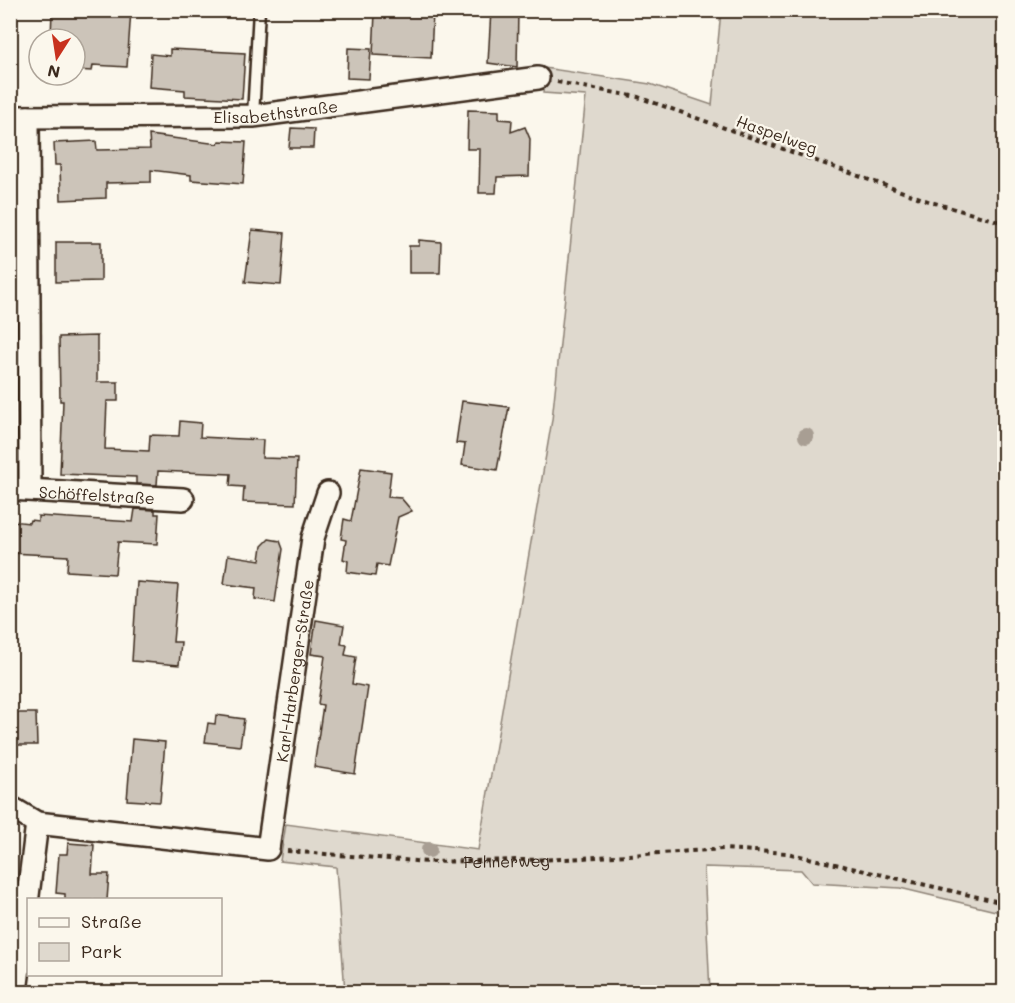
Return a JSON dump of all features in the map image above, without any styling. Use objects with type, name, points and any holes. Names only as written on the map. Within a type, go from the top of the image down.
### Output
[{"type":"street","name":"Elisabethstraße","points":[[19,117],[254,116],[538,78]]},
{"type":"street","points":[[19,117],[20,489]]},
{"type":"street","name":"Schöffelstraße","points":[[20,489],[183,499]]},
{"type":"street","name":"Karl-Harberger-Straße","points":[[268,849],[313,538],[327,493]]},
{"type":"street","points":[[10,807],[37,823],[268,849]]},
{"type":"street","points":[[28,898],[37,823]]},
{"type":"street","points":[[16,993],[27,904]]},
{"type":"lane","points":[[254,116],[259,10]]},
{"type":"path","name":"Haspelweg","points":[[538,78],[638,97],[931,202],[1005,223]]},
{"type":"path","name":"Fehnerweg","points":[[268,849],[428,862],[566,859],[724,849],[787,853],[1005,903]]},
{"type":"green space","points":[[721,11],[1004,11],[1004,913],[900,888],[812,883],[801,870],[704,867],[710,992],[345,992],[336,867],[280,861],[286,824],[478,850],[552,420],[586,96],[543,93],[545,68],[650,84],[712,105]]},
{"type":"building","points":[[52,10],[131,10],[127,67],[93,65],[92,71],[87,71],[87,27],[51,27]]},
{"type":"building","points":[[388,10],[433,10],[431,58],[373,55],[375,13],[388,13]]},
{"type":"building","points":[[491,10],[518,10],[517,67],[488,63]]},
{"type":"building","points":[[348,48],[371,49],[369,79],[347,78]]},
{"type":"building","points":[[170,49],[245,53],[242,99],[185,96],[185,90],[149,87],[151,54],[170,56]]},
{"type":"building","points":[[468,110],[499,111],[499,119],[512,120],[511,132],[525,127],[530,139],[529,176],[497,177],[496,193],[479,193],[480,149],[467,149]]},
{"type":"building","points":[[291,128],[314,129],[313,148],[289,148]]},
{"type":"building","points":[[149,135],[218,144],[219,141],[246,142],[243,184],[191,180],[191,175],[151,170],[151,182],[106,183],[106,198],[61,200],[60,165],[55,165],[54,143],[96,141],[97,150],[150,149]]},
{"type":"building","points":[[252,230],[285,233],[281,285],[245,282]]},
{"type":"building","points":[[419,240],[441,242],[440,273],[409,273],[409,246],[419,246]]},
{"type":"building","points":[[56,242],[101,242],[101,281],[56,282]]},
{"type":"building","points":[[97,336],[97,382],[118,382],[118,401],[107,401],[105,449],[149,451],[150,435],[179,436],[180,421],[201,423],[200,437],[263,440],[262,458],[297,459],[295,504],[243,502],[244,487],[230,486],[231,474],[158,471],[157,485],[136,484],[136,477],[60,474],[63,401],[60,401],[59,337]]},
{"type":"building","points":[[462,401],[509,407],[497,470],[462,465],[465,444],[456,443]]},
{"type":"building","points":[[361,468],[391,472],[388,497],[401,498],[412,511],[398,517],[388,566],[377,564],[375,576],[347,572],[348,561],[343,559],[346,540],[341,539],[344,519],[351,521]]},
{"type":"building","points":[[135,509],[155,510],[155,514],[159,514],[157,544],[118,542],[115,574],[67,571],[68,556],[11,553],[12,521],[29,523],[30,520],[38,521],[38,516],[133,522]]},
{"type":"building","points":[[269,539],[280,541],[283,549],[275,602],[255,599],[256,588],[224,584],[228,555],[260,560],[262,546]]},
{"type":"building","points":[[137,582],[178,585],[173,642],[181,642],[179,665],[132,661]]},
{"type":"building","points":[[316,620],[344,625],[341,644],[347,645],[345,655],[356,657],[352,684],[368,687],[355,774],[314,767],[323,705],[318,704],[325,656],[311,654]]},
{"type":"building","points":[[10,713],[36,713],[37,745],[10,745]]},
{"type":"building","points":[[216,715],[244,719],[240,746],[205,742],[208,723],[215,724]]},
{"type":"building","points":[[132,739],[165,742],[160,802],[127,800]]},
{"type":"building","points":[[68,843],[94,845],[92,874],[109,874],[107,898],[65,898],[65,894],[56,893],[59,854],[67,854]]}]
